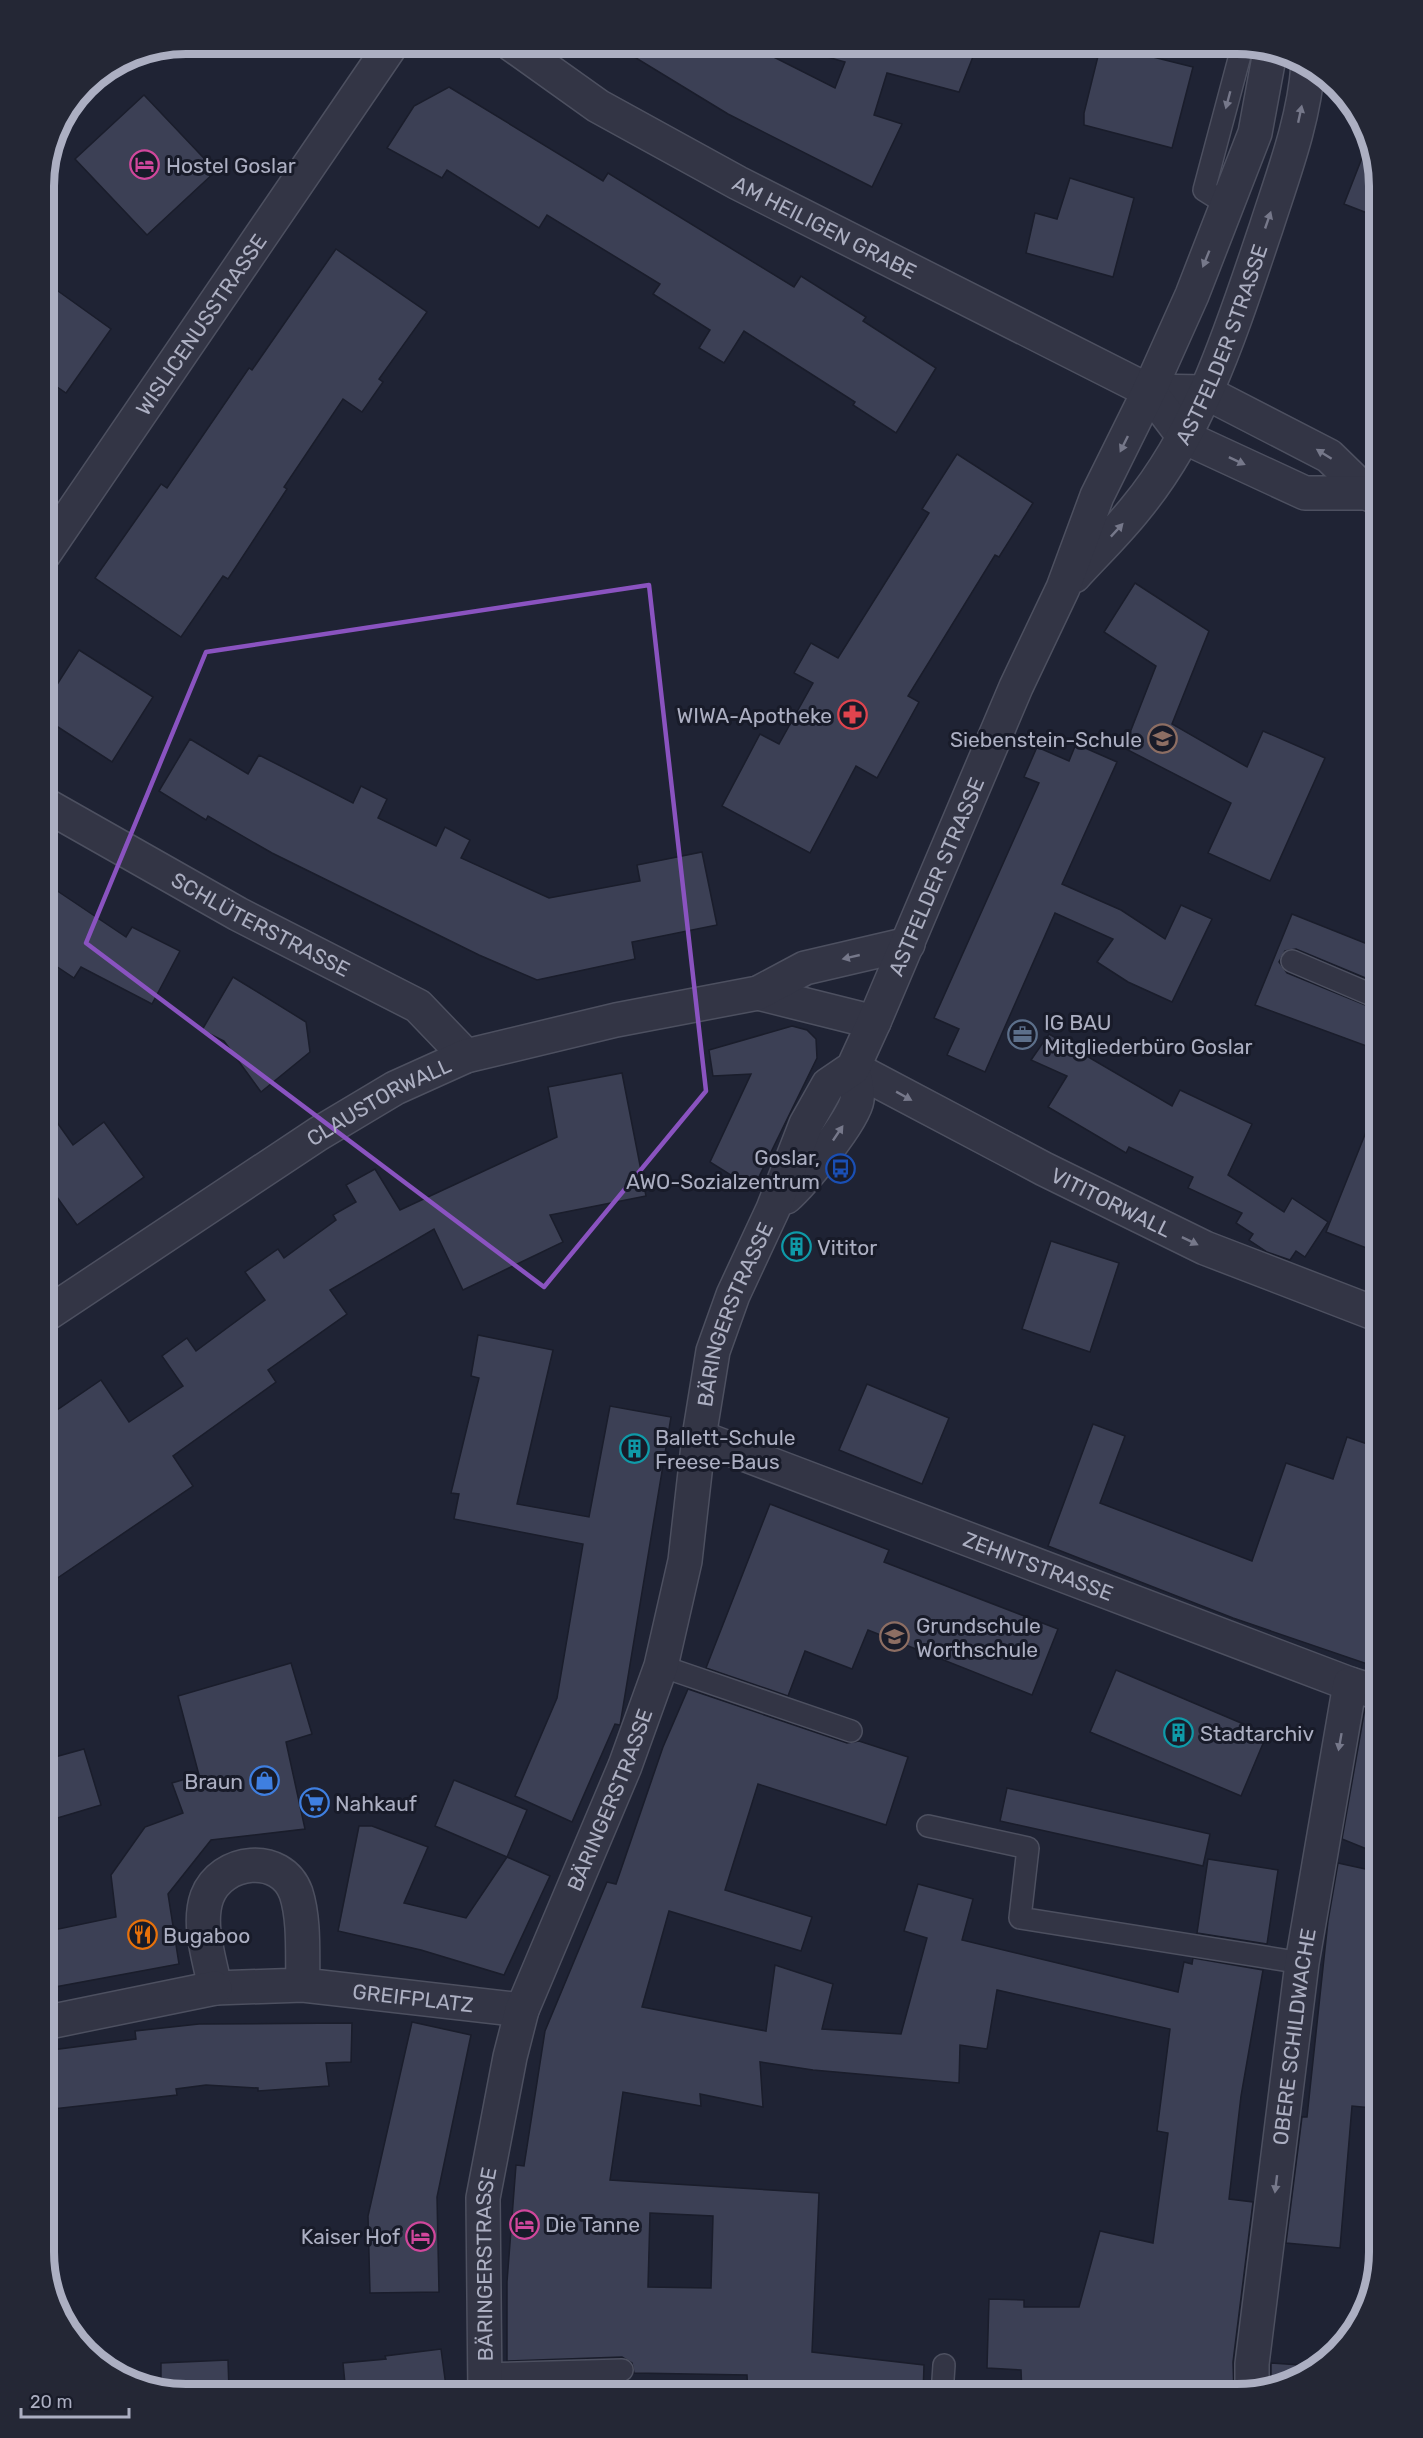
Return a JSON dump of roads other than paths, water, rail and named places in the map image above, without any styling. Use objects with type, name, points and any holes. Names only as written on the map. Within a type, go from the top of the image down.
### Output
[{"type":"street","name":"WISLICENUSSTRASSE","points":[[54,539],[385,54]]},
{"type":"street","name":"AM HEILIGEN GRABE","points":[[525,54],[598,106],[738,183],[1149,391],[1205,392]]},
{"type":"street","name":"ASTFELDER STRASSE","points":[[853,1068],[1016,687],[1063,588],[1097,496],[1149,391],[1216,197],[1255,133],[1269,58]]},
{"type":"street","name":"ASTFELDER STRASSE","points":[[1063,588],[1136,508],[1184,437],[1230,335],[1287,163],[1299,121],[1307,74]]},
{"type":"street","name":"AM HEILIGEN GRABE","points":[[1149,391],[1184,437]]},
{"type":"street","points":[[1205,392],[1329,456],[1369,492]]},
{"type":"street","points":[[1184,437],[1305,493],[1369,496]]},
{"type":"street","name":"SCHLÜTERSTRASSE","points":[[54,810],[238,914],[417,1006],[466,1056]]},
{"type":"street","name":"CLAUSTORWALL","points":[[54,1309],[318,1134],[395,1088],[466,1056],[616,1020],[758,993],[805,969],[908,944]]},
{"type":"street","name":"CLAUSTORWALL","points":[[758,993],[874,1022]]},
{"type":"street","name":"BÄRINGERSTRASSE","points":[[485,2384],[483,2198],[522,2010],[625,1766],[662,1666],[685,1561],[699,1437],[713,1351],[733,1295],[773,1209],[798,1186],[850,1115],[857,1100],[853,1068]]},
{"type":"street","name":"VITITORWALL","points":[[853,1068],[1044,1169],[1205,1248],[1369,1311]]},
{"type":"street","name":"ZEHNTSTRASSE","points":[[699,1437],[1365,1689]]},
{"type":"street","name":"OBERE SCHILDWACHE","points":[[1252,2383],[1252,2364],[1302,1964],[1365,1689]]},
{"type":"street","points":[[215,1988],[203,1924],[207,1895],[218,1880],[231,1869],[252,1865],[272,1868],[287,1879],[295,1893],[300,1912],[303,1985]]},
{"type":"street","name":"GREIFPLATZ","points":[[54,2021],[215,1988],[303,1985],[522,2010]]},
{"type":"lane","points":[[1216,197],[1241,54]]},
{"type":"lane","points":[[1292,961],[1369,993]]},
{"type":"lane","points":[[662,1666],[851,1731]]},
{"type":"lane","points":[[928,1826],[1028,1848],[1020,1918],[1302,1964]]},
{"type":"lane","points":[[943,2384],[944,2365]]},
{"type":"lane","points":[[485,2384],[622,2370]]},
{"type":"place","name":"Hostel Goslar","points":[[145,165]]},
{"type":"place","name":"WIWA-Apotheke","points":[[853,715]]},
{"type":"place","name":"Siebenstein-Schule","points":[[1163,739]]},
{"type":"place","name":"IG BAU Mitgliederbüro Goslar","points":[[1023,1034]]},
{"type":"place","name":"Goslar, AWO-Sozialzentrum","points":[[841,1169]]},
{"type":"place","name":"Vititor","points":[[796,1247]]},
{"type":"place","name":"Ballett-Schule Freese-Baus","points":[[634,1449]]},
{"type":"place","name":"Grundschule Worthschule","points":[[895,1637]]},
{"type":"place","name":"Stadtarchiv","points":[[1179,1733]]},
{"type":"place","name":"Braun","points":[[264,1781]]},
{"type":"place","name":"Nahkauf","points":[[314,1803]]},
{"type":"place","name":"Bugaboo","points":[[142,1935]]},
{"type":"place","name":"Die Tanne","points":[[524,2224]]},
{"type":"place","name":"Kaiser Hof","points":[[421,2236]]}]
